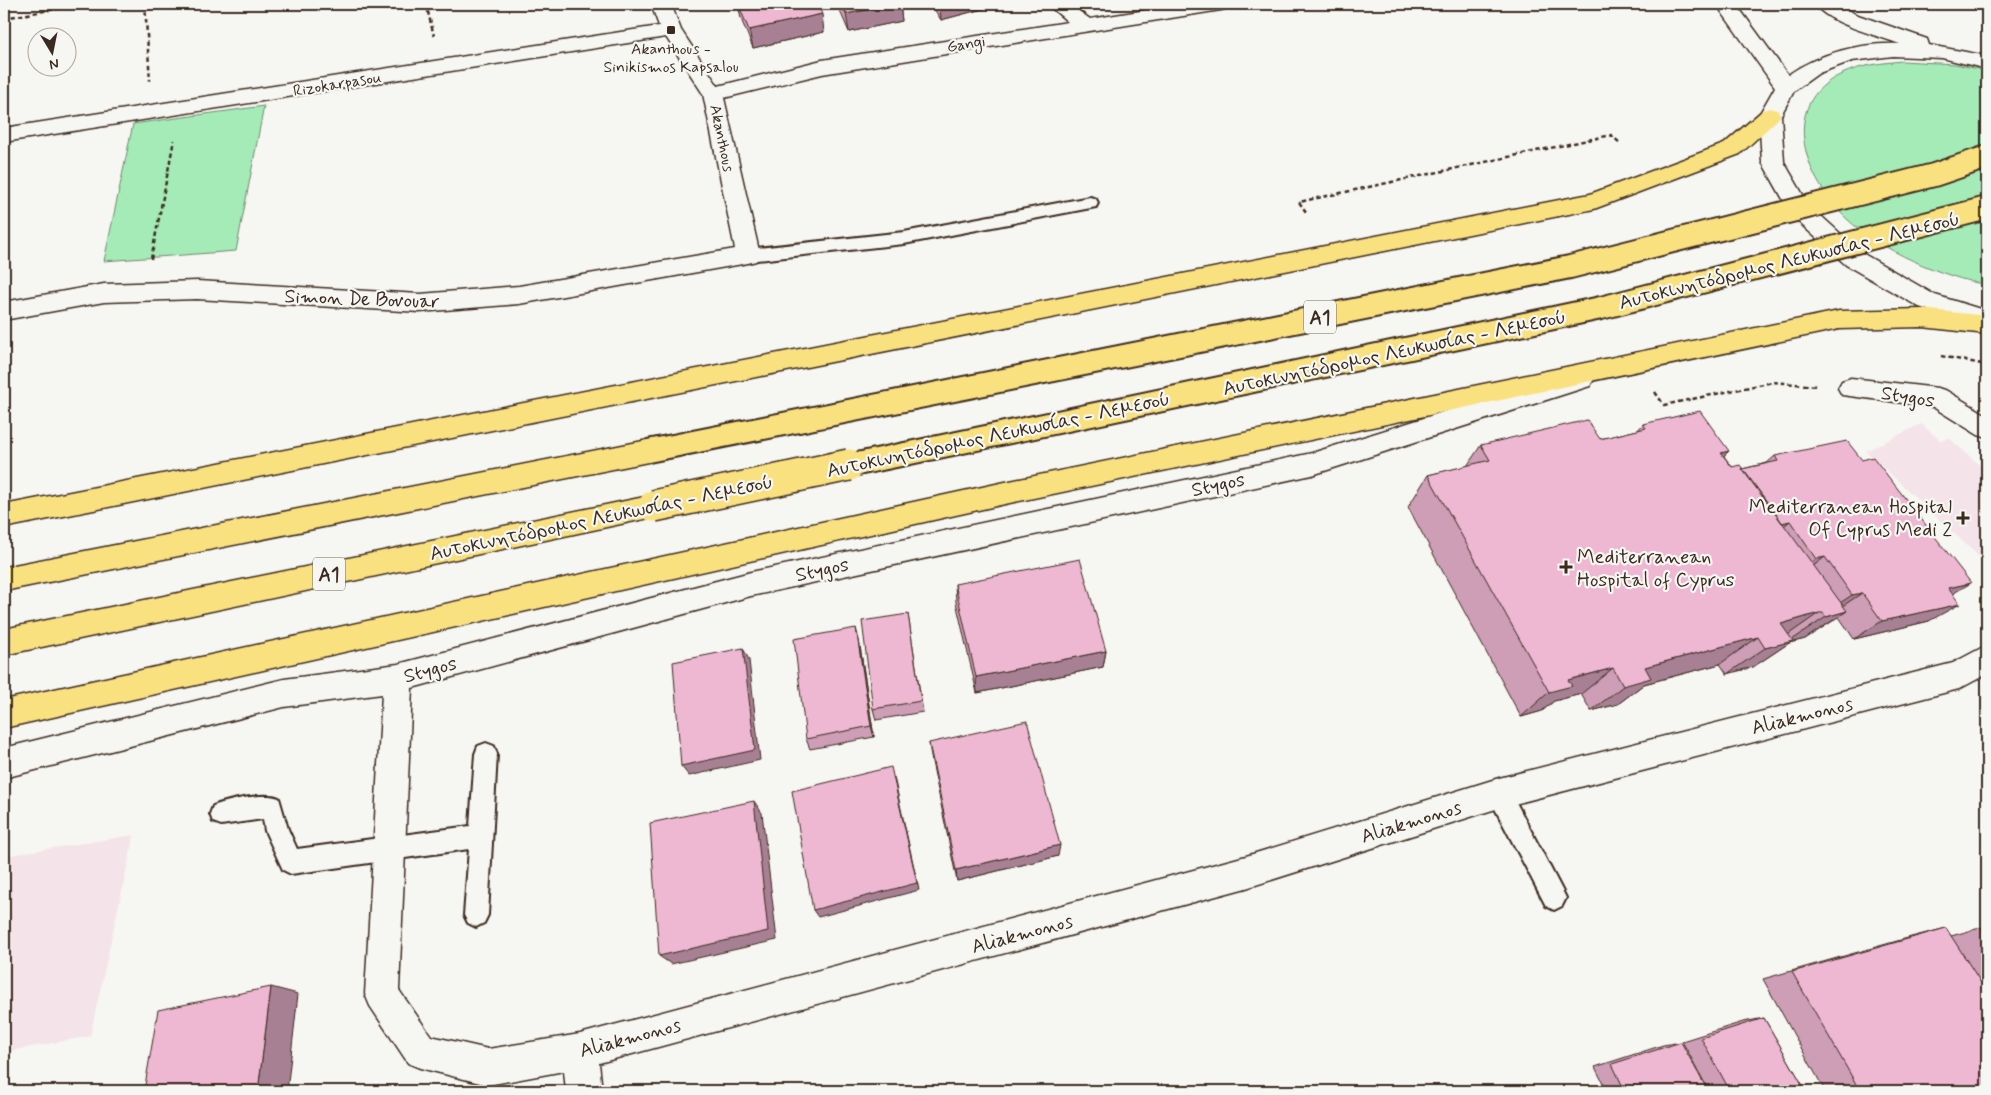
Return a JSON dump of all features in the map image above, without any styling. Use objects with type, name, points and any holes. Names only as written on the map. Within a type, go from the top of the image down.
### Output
[{"type":"highway","points":[[4,517],[1594,201],[1732,149],[1770,115]]},
{"type":"highway","name":"A1","points":[[4,579],[1570,267],[1934,175],[1987,157]]},
{"type":"highway","name":"Αυτοκινητόδρομος Λευκωσίας - Λεμεσού","points":[[4,642],[1601,308],[1987,208]]},
{"type":"highway","points":[[4,714],[1014,491],[1839,320],[1922,318],[1987,325]]},
{"type":"street","name":"Akanthous","points":[[661,4],[671,30],[713,94],[748,255]]},
{"type":"street","points":[[1057,4],[1084,24]]},
{"type":"street","name":"Gangi","points":[[713,94],[822,67],[1084,24],[1220,4]]},
{"type":"street","points":[[1726,4],[1786,87]]},
{"type":"street","points":[[1825,4],[1848,18],[1942,52],[1987,62]]},
{"type":"street","name":"Rizokarpasou","points":[[4,135],[671,30]]},
{"type":"street","points":[[1942,52],[1893,50],[1849,55],[1812,68],[1786,87],[1770,115],[1773,162],[1801,211],[1854,259],[1926,301],[1987,320]]},
{"type":"street","name":"Simon De Bovouar","points":[[4,311],[104,293],[197,290],[420,303],[518,295],[748,255]]},
{"type":"street","name":"Stygos","points":[[4,763],[284,693],[398,678],[751,584],[1312,464],[1638,362]]},
{"type":"street","name":"Stygos","points":[[1851,388],[1938,398],[1987,428]]},
{"type":"street","name":"Aliakmonos","points":[[398,678],[382,994],[420,1051],[488,1067],[580,1051],[1246,872],[1499,793],[1959,675],[1987,658]]},
{"type":"street","points":[[580,1051],[584,1091]]},
{"type":"lane","points":[[748,255],[904,238],[1090,203]]},
{"type":"lane","points":[[476,915],[486,754]]},
{"type":"lane","points":[[1499,793],[1554,898]]},
{"type":"lane","points":[[221,814],[271,806],[277,831],[291,862],[390,850],[480,836]]},
{"type":"path","points":[[4,18],[85,4]]},
{"type":"path","points":[[145,4],[152,112]]},
{"type":"path","points":[[145,292],[180,108]]},
{"type":"path","points":[[1306,212],[1299,202],[1611,135],[1622,144]]},
{"type":"path","points":[[1664,405],[1773,382],[1851,388]]},
{"type":"shaded area","name":"Mediterranean Hospital Of Cyprus Medi 2","points":[[1921,424],[1941,441],[1949,438],[1987,472],[1987,564],[1866,451]]},
{"type":"shaded area","points":[[134,835],[90,1036],[4,1052],[4,856]]},
{"type":"green space","points":[[1902,61],[1955,64],[1987,71],[1987,285],[1932,269],[1877,241],[1847,219],[1832,203],[1820,185],[1810,164],[1804,144],[1804,123],[1809,104],[1822,87],[1842,74],[1857,68]]},
{"type":"green space","points":[[264,106],[236,251],[104,261],[133,124]]},
{"type":"building","points":[[738,4],[817,4],[822,14],[749,30]]},
{"type":"building","points":[[842,4],[897,4],[846,14]]},
{"type":"building","points":[[1700,411],[1729,451],[1721,453],[1732,467],[1740,465],[1847,611],[1826,617],[1823,613],[1819,613],[1781,624],[1793,641],[1765,648],[1758,637],[1645,667],[1651,678],[1623,686],[1613,668],[1568,680],[1572,686],[1549,692],[1428,475],[1490,460],[1481,445],[1587,420],[1600,439],[1646,428],[1643,424]]},
{"type":"building","points":[[1847,441],[1862,460],[1873,457],[1971,583],[1948,588],[1960,604],[1882,621],[1862,593],[1852,595],[1825,557],[1816,559],[1790,521],[1782,523],[1742,469],[1778,461],[1775,456]]},
{"type":"building","points":[[1080,559],[1106,651],[976,677],[955,584]]},
{"type":"building","points":[[908,614],[921,701],[873,709],[862,621]]},
{"type":"building","points":[[856,628],[871,726],[806,739],[794,639]]},
{"type":"building","points":[[743,648],[755,750],[681,766],[673,662]]},
{"type":"building","points":[[1027,721],[1060,845],[956,870],[929,743]]},
{"type":"building","points":[[891,767],[917,883],[813,910],[792,791]]},
{"type":"building","points":[[754,801],[768,931],[659,956],[650,823]]},
{"type":"building","points":[[1987,927],[1987,937],[1982,929]]},
{"type":"building","points":[[1946,928],[1987,992],[1987,1091],[1860,1091],[1792,972]]},
{"type":"building","points":[[271,987],[258,1091],[144,1091],[158,1010]]},
{"type":"building","points":[[1764,1018],[1806,1091],[1730,1091],[1701,1038]]},
{"type":"building","points":[[1681,1042],[1708,1091],[1625,1091],[1612,1064]]},
{"type":"place","name":"Akanthous - Sinikismos Kapsalou","points":[[671,30]]},
{"type":"place","name":"Mediterranean Hospital Of Cyprus Medi 2","points":[[1963,518]]},
{"type":"place","name":"Mediterranean Hospital of Cyprus","points":[[1566,567]]}]
